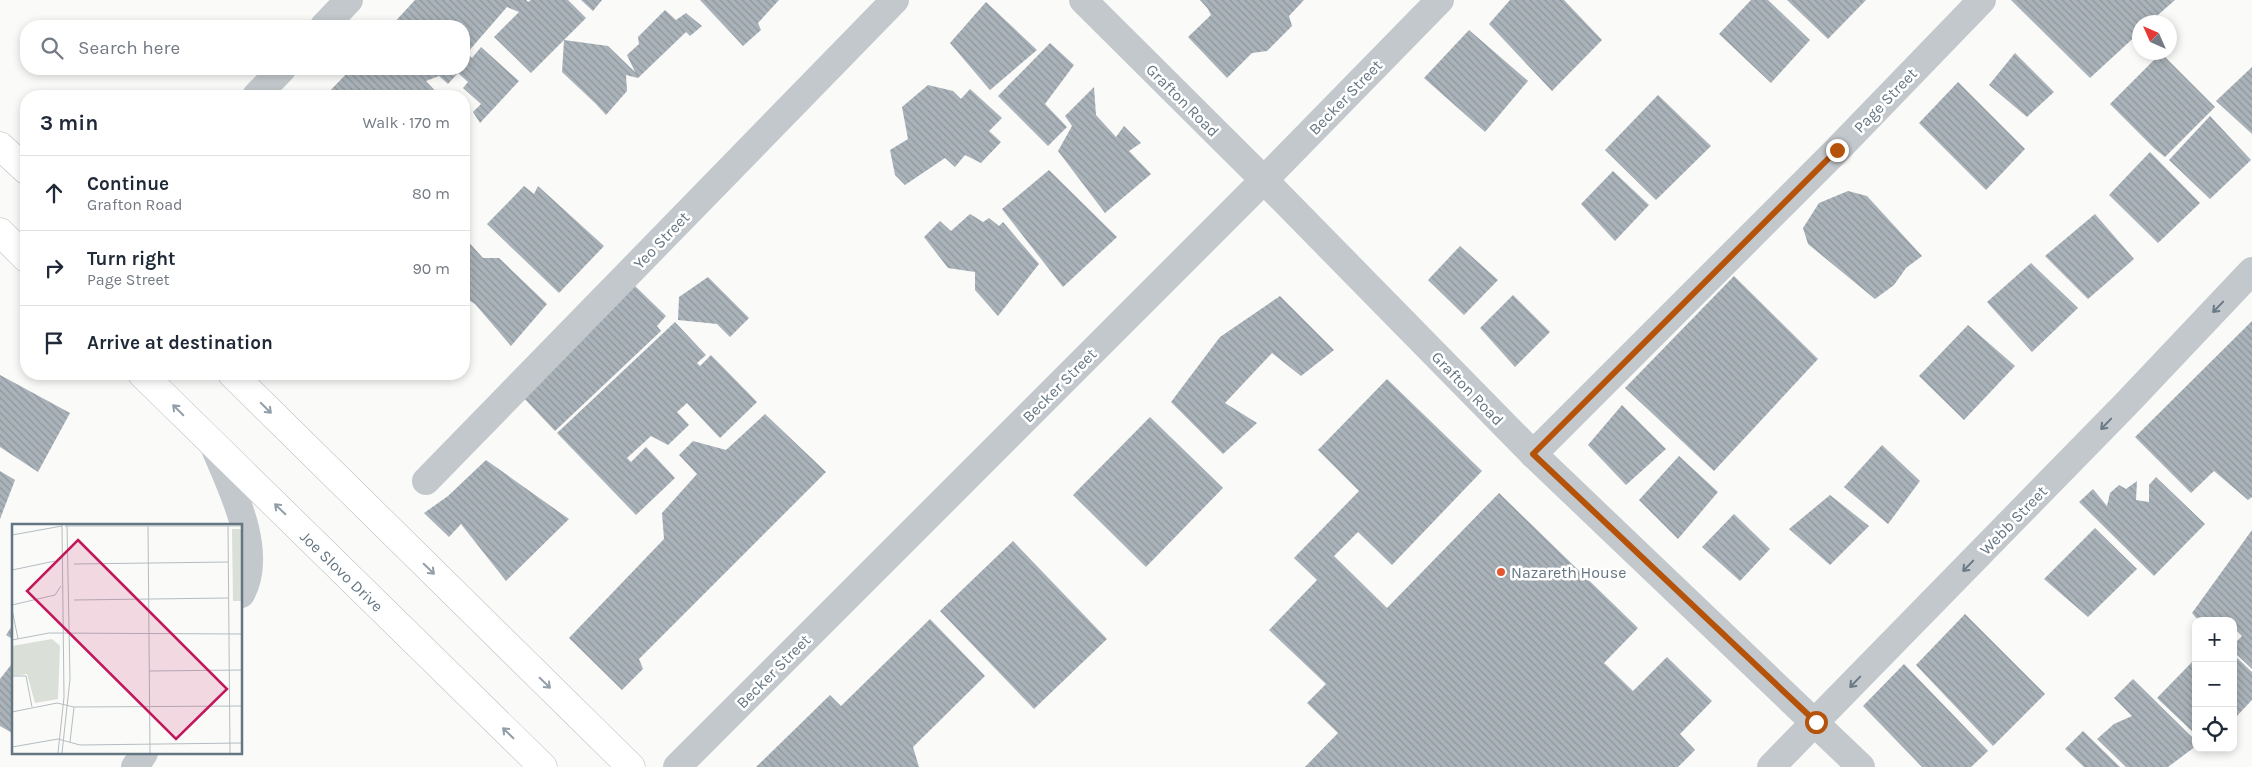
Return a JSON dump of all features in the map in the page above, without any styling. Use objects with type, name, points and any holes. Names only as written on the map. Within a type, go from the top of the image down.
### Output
[{"type":"main road","points":[[0,146],[20,164]]},
{"type":"main road","points":[[0,232],[20,252]]},
{"type":"main road","name":"Joe Slovo Drive","points":[[148,380],[543,767]]},
{"type":"main road","points":[[238,380],[631,767]]},
{"type":"street","points":[[330,20],[349,0]]},
{"type":"street","name":"Yeo Street","points":[[426,481],[896,0]]},
{"type":"street","name":"Grafton Road","points":[[1083,0],[1264,180],[1533,454],[1861,767]]},
{"type":"street","name":"Becker Street","points":[[677,767],[1264,180],[1440,0]]},
{"type":"street","name":"Page Street","points":[[1533,454],[1837,150],[1982,0]]},
{"type":"street","points":[[262,90],[276,75]]},
{"type":"street","name":"Webb Street","points":[[1771,767],[2252,272]]},
{"type":"street","points":[[213,444],[238,504],[247,541],[250,565],[246,586],[242,592]]},
{"type":"street","points":[[135,767],[143,754]]},
{"type":"building","points":[[415,0],[526,0],[528,2],[531,0],[568,0],[586,18],[531,73],[494,37],[519,12],[507,7],[470,50],[470,20],[397,20]]},
{"type":"building","points":[[581,0],[602,0],[593,11]]},
{"type":"building","points":[[700,0],[779,0],[758,23],[761,30],[743,46]]},
{"type":"building","points":[[1200,0],[1304,0],[1289,16],[1292,26],[1267,51],[1252,53],[1227,78],[1188,37],[1211,15]]},
{"type":"building","points":[[1510,0],[1564,0],[1602,40],[1552,91],[1489,24]]},
{"type":"building","points":[[1751,0],[1768,0],[1810,40],[1771,83],[1719,34]]},
{"type":"building","points":[[1787,0],[1866,0],[1828,39]]},
{"type":"building","points":[[2011,0],[2175,0],[2158,15],[2132,15],[2132,39],[2090,78]]},
{"type":"building","points":[[986,2],[1037,50],[990,90],[950,43]]},
{"type":"building","points":[[665,10],[676,20],[686,13],[702,26],[690,36],[686,32],[638,78],[626,75],[627,91],[606,115],[562,72],[564,40],[608,46],[635,72],[627,55],[639,44],[638,37]]},
{"type":"building","points":[[1469,30],[1528,81],[1485,132],[1424,78]]},
{"type":"building","points":[[1050,43],[1074,65],[1045,104],[1067,127],[1048,146],[998,96]]},
{"type":"building","points":[[481,47],[519,81],[480,123],[473,112],[481,104],[470,94],[470,90],[463,88],[468,82],[460,75],[470,75],[470,56],[472,58]]},
{"type":"building","points":[[2015,53],[2054,92],[2027,117],[1989,85]]},
{"type":"building","points":[[2154,60],[2168,60],[2215,107],[2165,157],[2110,104]]},
{"type":"building","points":[[2252,67],[2252,134],[2216,101]]},
{"type":"building","points":[[345,75],[456,75],[448,84],[439,76],[426,81],[434,90],[331,90]]},
{"type":"building","points":[[1958,82],[2025,149],[1986,190],[1919,123]]},
{"type":"building","points":[[928,85],[953,91],[961,99],[970,89],[1002,118],[989,131],[1001,142],[981,163],[965,155],[955,167],[945,158],[905,185],[895,175],[890,150],[908,139],[902,107]]},
{"type":"building","points":[[1094,87],[1096,115],[1116,137],[1124,126],[1141,143],[1129,151],[1151,174],[1105,213],[1058,151],[1072,126],[1065,116]]},
{"type":"building","points":[[1658,95],[1711,146],[1656,200],[1605,150]]},
{"type":"building","points":[[2210,116],[2251,160],[2210,199],[2169,160]]},
{"type":"building","points":[[2150,152],[2200,203],[2158,243],[2109,195]]},
{"type":"building","points":[[1049,170],[1117,237],[1063,287],[1002,209]]},
{"type":"building","points":[[1613,171],[1649,205],[1615,241],[1581,204]]},
{"type":"building","points":[[524,186],[534,194],[538,186],[604,246],[559,293],[487,224]]},
{"type":"building","points":[[1848,191],[1867,196],[1922,256],[1906,268],[1894,285],[1875,299],[1808,244],[1803,228],[1819,203]]},
{"type":"building","points":[[970,214],[983,222],[989,218],[999,226],[1003,222],[1039,264],[998,316],[975,290],[975,272],[948,268],[924,237],[940,221],[951,231]]},
{"type":"building","points":[[2095,214],[2134,259],[2088,299],[2045,256]]},
{"type":"building","points":[[470,244],[483,258],[499,258],[547,304],[511,346],[475,304],[470,301]]},
{"type":"building","points":[[1460,246],[1498,280],[1464,315],[1428,280]]},
{"type":"building","points":[[2031,263],[2078,308],[2032,352],[1987,302]]},
{"type":"building","points":[[1734,276],[1818,359],[1714,471],[1625,388]]},
{"type":"building","points":[[708,277],[749,318],[730,337],[717,324],[678,320],[679,297]]},
{"type":"building","points":[[635,286],[666,316],[657,326],[661,331],[555,431],[522,396]]},
{"type":"building","points":[[1513,295],[1550,332],[1515,367],[1480,328]]},
{"type":"building","points":[[1280,296],[1334,350],[1301,376],[1272,353],[1225,403],[1257,423],[1223,454],[1171,402],[1220,337]]},
{"type":"building","points":[[2252,321],[2252,497],[2248,500],[2214,471],[2191,493],[2135,437]]},
{"type":"building","points":[[675,322],[706,355],[697,363],[700,366],[711,355],[757,402],[720,438],[687,403],[677,412],[689,425],[668,445],[651,436],[627,458],[631,462],[646,447],[675,478],[636,515],[557,433]]},
{"type":"building","points":[[1968,325],[2015,366],[1964,420],[1919,376]]},
{"type":"building","points":[[0,375],[70,413],[38,472],[0,447]]},
{"type":"building","name":"Nazareth House","points":[[1387,379],[1482,471],[1392,565],[1358,532],[1334,556],[1387,608],[1499,493],[1638,628],[1604,663],[1633,691],[1667,657],[1712,701],[1680,734],[1695,750],[1678,767],[1305,767],[1338,733],[1307,703],[1326,684],[1269,630],[1317,580],[1294,558],[1359,491],[1318,450]]},
{"type":"building","points":[[1622,405],[1666,449],[1626,485],[1588,445]]},
{"type":"building","points":[[765,414],[826,472],[639,659],[643,669],[622,690],[569,638],[664,539],[662,513],[697,474],[679,455],[693,441],[726,450]]},
{"type":"building","points":[[1150,417],[1223,488],[1146,567],[1073,495]]},
{"type":"building","points":[[1882,445],[1920,481],[1888,524],[1844,487]]},
{"type":"building","points":[[1679,456],[1718,492],[1678,539],[1639,500]]},
{"type":"building","points":[[486,460],[569,519],[506,581],[461,524],[449,537],[424,513],[448,496]]},
{"type":"building","points":[[0,471],[15,480],[0,519]]},
{"type":"building","points":[[2156,477],[2205,524],[2154,576],[2079,502],[2093,489],[2107,506],[2110,493],[2119,485],[2126,489],[2137,481],[2136,500],[2149,502],[2149,485]]},
{"type":"building","points":[[1830,495],[1869,526],[1830,565],[1789,529]]},
{"type":"building","points":[[1734,514],[1770,549],[1740,581],[1702,547]]},
{"type":"building","points":[[2095,528],[2137,569],[2088,617],[2044,579]]},
{"type":"building","points":[[2252,530],[2252,669],[2237,655],[2237,641],[2242,636],[2237,631],[2237,617],[2196,617],[2192,613]]},
{"type":"building","points":[[1013,541],[1107,639],[1034,709],[940,611]]},
{"type":"building","points":[[1965,614],[2045,694],[1993,746],[1916,665]]},
{"type":"building","points":[[930,619],[985,676],[913,747],[919,767],[756,767],[830,695],[841,706]]},
{"type":"building","points":[[12,626],[12,639],[6,635]]},
{"type":"building","points":[[2237,658],[2252,672],[2252,700],[2237,716]]},
{"type":"building","points":[[2192,662],[2192,731],[2157,698]]},
{"type":"building","points":[[12,664],[12,733],[0,726],[0,679]]},
{"type":"building","points":[[1904,664],[1988,751],[1971,767],[1922,767],[1863,706]]},
{"type":"building","points":[[2133,679],[2192,737],[2192,749],[2168,767],[2126,767],[2097,739],[2114,724],[2132,716],[2114,698]]},
{"type":"building","points":[[2083,731],[2120,767],[2084,767],[2065,749]]},
{"type":"place","name":"Nazareth House","points":[[1501,572]]},
{"type":"route","points":[[1816,722],[1533,454],[1837,150]]}]
